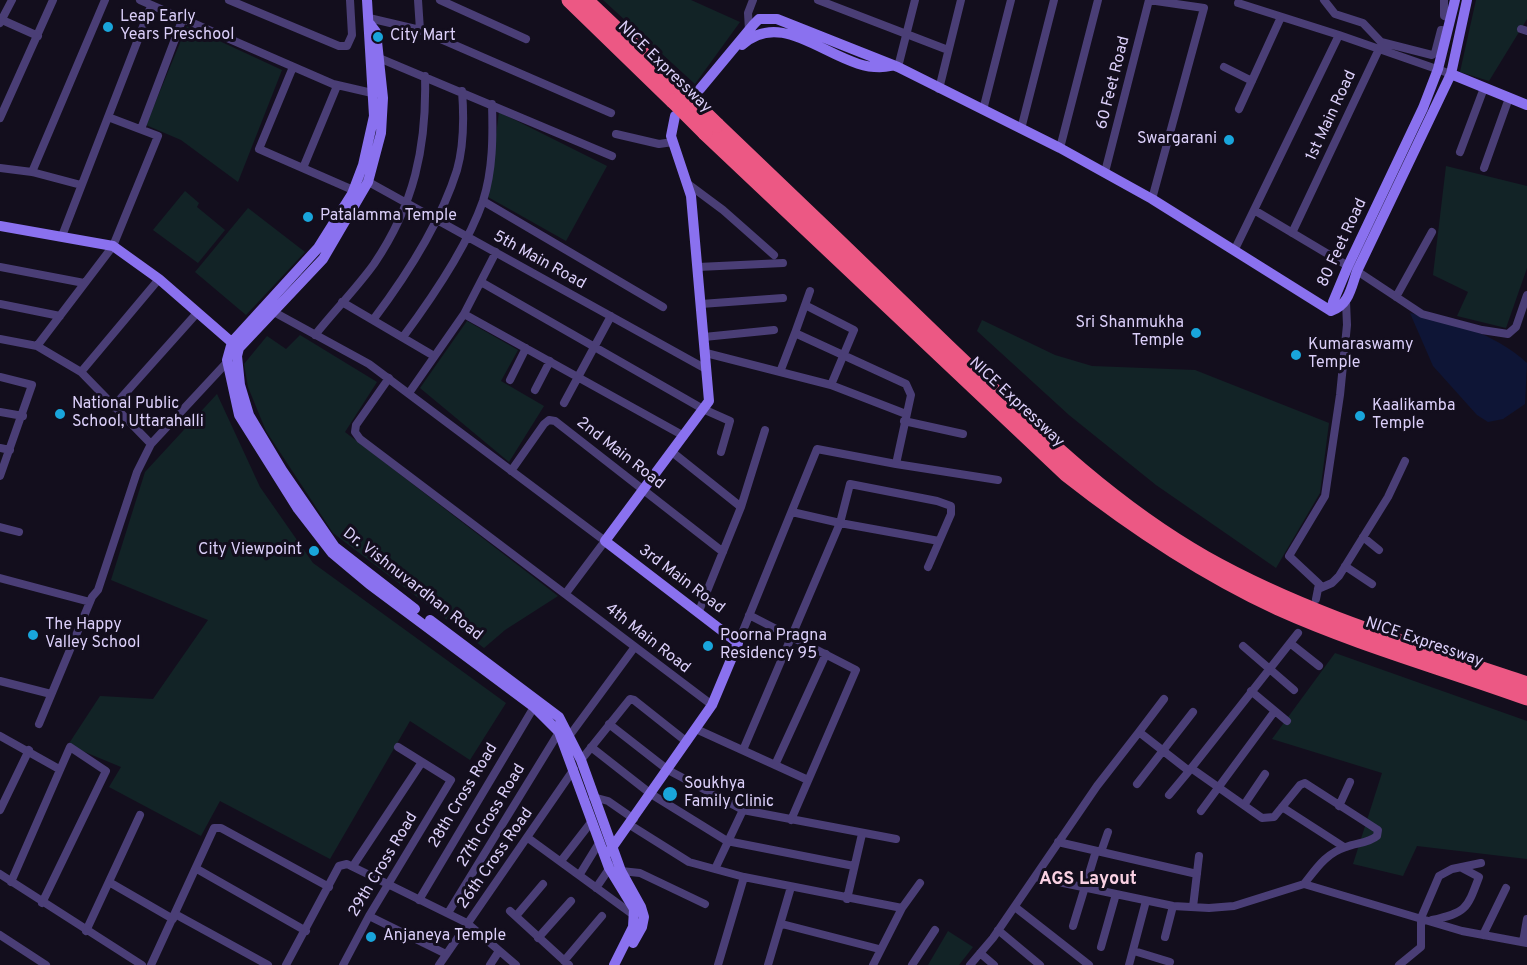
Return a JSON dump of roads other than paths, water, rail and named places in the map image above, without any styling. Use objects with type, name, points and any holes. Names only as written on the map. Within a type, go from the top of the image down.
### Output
[{"type":"highway","name":"NICE Expressway","points":[[569,0],[676,103],[711,129],[1074,465],[1120,502],[1205,558],[1283,598],[1454,666],[1527,698]]},
{"type":"highway","name":"NICE Expressway","points":[[586,0],[676,103]]},
{"type":"highway","name":"NICE Expressway","points":[[1454,666],[1527,684]]},
{"type":"main road","points":[[234,352],[323,259],[363,180],[381,133],[383,98],[379,58],[376,32],[370,21],[367,0]]},
{"type":"main road","name":"80 Feet Road","points":[[1455,0],[1438,69],[1353,269],[1346,302],[1342,308],[1331,311],[1333,302],[1353,269],[1451,74],[1467,0]]},
{"type":"main road","points":[[700,89],[759,19],[777,19],[895,66],[1060,148],[1152,199],[1331,311]]},
{"type":"main road","points":[[234,352],[318,248],[353,190],[363,180],[374,116],[367,32],[370,21]]},
{"type":"main road","points":[[730,55],[750,38],[768,31],[777,31],[859,65],[876,69],[895,66]]},
{"type":"main road","points":[[1451,74],[1526,103]]},
{"type":"main road","points":[[605,542],[709,401],[691,196],[673,142],[672,127],[676,103]]},
{"type":"main road","points":[[0,226],[113,246],[159,279],[234,352]]},
{"type":"main road","name":"Dr. Vishnuvardhan Road","points":[[234,352],[243,422],[298,509],[333,553],[369,584],[534,707],[564,733]]},
{"type":"main road","name":"Dr. Vishnuvardhan Road","points":[[234,352],[240,385],[249,415],[282,470],[335,547],[559,717],[593,798],[610,858],[634,909],[635,916]]},
{"type":"main road","name":"3rd Main Road","points":[[605,542],[699,611],[738,643]]},
{"type":"main road","points":[[610,858],[712,705],[738,643]]},
{"type":"main road","name":"Dr. Vishnuvardhan Road","points":[[578,764],[599,843],[621,871],[644,917],[642,927],[622,965]]},
{"type":"main road","points":[[614,965],[633,927],[635,916]]},
{"type":"street","points":[[12,0],[1,21],[38,36]]},
{"type":"street","points":[[0,118],[53,0]]},
{"type":"street","points":[[32,172],[105,0]]},
{"type":"street","points":[[140,0],[337,86],[372,93]]},
{"type":"street","points":[[229,0],[339,46],[347,46],[352,36],[350,0]]},
{"type":"street","points":[[417,0],[420,30]]},
{"type":"street","points":[[440,0],[526,39]]},
{"type":"street","points":[[749,30],[748,13],[753,0]]},
{"type":"street","points":[[819,0],[948,50]]},
{"type":"street","points":[[895,66],[908,35],[915,0]]},
{"type":"street","points":[[939,89],[961,0]]},
{"type":"street","points":[[983,110],[1011,0]]},
{"type":"street","points":[[1021,129],[1054,0]]},
{"type":"street","points":[[1060,148],[1098,0]]},
{"type":"street","points":[[1149,0],[1204,8],[1152,199]]},
{"type":"street","name":"60 Feet Road","points":[[1105,172],[1149,0]]},
{"type":"street","points":[[1324,0],[1335,14],[1363,23],[1381,42],[1406,50],[1432,55],[1435,53],[1441,30],[1447,31]]},
{"type":"street","points":[[1444,0],[1444,16],[1450,18]]},
{"type":"street","points":[[1238,3],[1339,34],[1451,74]]},
{"type":"street","points":[[63,236],[151,6]]},
{"type":"street","points":[[1239,109],[1281,17]]},
{"type":"street","points":[[141,129],[183,18]]},
{"type":"street","points":[[370,21],[420,30],[610,113]]},
{"type":"street","points":[[1235,249],[1339,34]]},
{"type":"street","name":"1st Main Road","points":[[1292,233],[1379,49]]},
{"type":"street","points":[[379,58],[612,156]]},
{"type":"street","points":[[293,67],[259,149],[353,190]]},
{"type":"street","points":[[1224,67],[1252,81]]},
{"type":"street","points":[[315,335],[374,263],[407,204],[421,156],[425,76]]},
{"type":"street","points":[[303,168],[337,86]]},
{"type":"street","points":[[1460,152],[1484,88]]},
{"type":"street","points":[[373,320],[391,297],[436,219],[457,168],[464,113],[462,91]]},
{"type":"street","points":[[1484,168],[1509,98]]},
{"type":"street","points":[[403,337],[420,314],[466,236],[483,201],[491,164],[492,104]]},
{"type":"street","points":[[37,346],[113,246],[158,136],[108,117]]},
{"type":"street","points":[[616,134],[659,144],[673,142]]},
{"type":"street","points":[[0,168],[32,172],[81,185]]},
{"type":"street","name":"5th Main Road","points":[[363,180],[706,369]]},
{"type":"street","points":[[688,184],[723,210],[774,255]]},
{"type":"street","points":[[483,201],[663,307]]},
{"type":"street","points":[[1254,210],[1353,269],[1422,314],[1482,330],[1508,334],[1516,327],[1527,295]]},
{"type":"street","points":[[1396,297],[1432,232]]},
{"type":"street","points":[[409,393],[464,314],[496,252]]},
{"type":"street","points":[[698,267],[783,263]]},
{"type":"street","points":[[0,267],[84,283]]},
{"type":"street","points":[[81,372],[159,279]]},
{"type":"street","points":[[481,282],[703,409],[730,421],[721,452]]},
{"type":"street","points":[[780,372],[810,291]]},
{"type":"street","points":[[701,304],[783,298]]},
{"type":"street","points":[[342,302],[434,356]]},
{"type":"street","points":[[1316,598],[1319,584],[1288,556],[1325,496],[1340,395],[1347,325],[1346,302]]},
{"type":"street","points":[[0,304],[60,316]]},
{"type":"street","points":[[805,305],[854,330],[831,385]]},
{"type":"street","points":[[272,311],[369,364],[605,542],[566,593]]},
{"type":"street","points":[[113,407],[196,313]]},
{"type":"street","points":[[464,314],[684,436]]},
{"type":"street","points":[[564,403],[611,316]]},
{"type":"street","points":[[704,337],[774,330]]},
{"type":"street","points":[[795,333],[909,386],[910,395],[896,464]]},
{"type":"street","points":[[0,339],[37,346],[81,372],[151,444]]},
{"type":"street","points":[[510,380],[526,348]]},
{"type":"street","points":[[39,724],[91,599],[98,590],[137,472],[151,444],[234,352]]},
{"type":"street","points":[[706,353],[831,385],[905,418],[963,434]]},
{"type":"street","points":[[535,390],[550,361]]},
{"type":"street","points":[[0,377],[32,384],[23,416],[0,476]]},
{"type":"street","name":"4th Main Road","points":[[389,378],[356,425],[355,432],[360,439],[712,705]]},
{"type":"street","points":[[0,412],[23,416]]},
{"type":"street","name":"2nd Main Road","points":[[511,471],[549,420],[555,421],[723,552]]},
{"type":"street","points":[[699,611],[741,507],[765,430]]},
{"type":"street","points":[[0,448],[10,450]]},
{"type":"street","points":[[738,643],[817,449],[998,480]]},
{"type":"street","points":[[672,452],[741,507]]},
{"type":"street","points":[[1318,589],[1332,583],[1345,566],[1388,497],[1405,461]]},
{"type":"street","points":[[743,750],[793,638],[840,523],[850,484],[937,501],[951,506],[928,567]]},
{"type":"street","points":[[792,512],[939,541]]},
{"type":"street","points":[[0,527],[19,532]]},
{"type":"street","points":[[1363,537],[1379,550]]},
{"type":"street","points":[[1345,566],[1372,584]]},
{"type":"street","points":[[0,578],[91,599]]},
{"type":"street","points":[[749,615],[856,670],[790,820]]},
{"type":"street","points":[[1169,795],[1298,633]]},
{"type":"street","points":[[1290,643],[1319,666]]},
{"type":"street","points":[[1243,646],[1294,690]]},
{"type":"street","points":[[564,733],[634,648]]},
{"type":"street","points":[[775,765],[826,654]]},
{"type":"street","points":[[0,681],[51,694]]},
{"type":"street","points":[[1251,691],[1287,721]]},
{"type":"street","points":[[970,965],[1015,907],[1097,786],[1164,699]]},
{"type":"street","name":"26th Cross Road","points":[[439,965],[578,764],[626,702],[634,700],[687,742]]},
{"type":"street","name":"28th Cross Road","points":[[419,900],[534,707]]},
{"type":"street","points":[[1137,784],[1193,712]]},
{"type":"street","points":[[1201,811],[1274,712]]},
{"type":"street","points":[[609,724],[668,770],[743,810],[896,839]]},
{"type":"street","points":[[696,729],[808,780]]},
{"type":"street","points":[[1139,732],[1164,752],[1262,818],[1269,819],[1300,784],[1305,783],[1378,830],[1373,840],[1344,847],[1320,863],[1304,884]]},
{"type":"street","name":"27th Cross Road","points":[[448,914],[564,733]]},
{"type":"street","points":[[0,736],[29,750],[59,770]]},
{"type":"street","points":[[11,882],[70,747],[106,771],[42,903]]},
{"type":"street","points":[[353,866],[422,762],[398,747]]},
{"type":"street","points":[[591,747],[651,794],[727,841],[854,866]]},
{"type":"street","points":[[0,810],[29,750]]},
{"type":"street","name":"29th Cross Road","points":[[343,965],[369,915],[451,780],[422,762]]},
{"type":"street","points":[[1244,805],[1265,774]]},
{"type":"street","points":[[1339,806],[1350,783]]},
{"type":"street","points":[[593,798],[608,801],[632,822],[689,862],[744,877],[902,908]]},
{"type":"street","points":[[1282,807],[1344,847]]},
{"type":"street","points":[[715,869],[743,810]]},
{"type":"street","points":[[86,931],[140,815]]},
{"type":"street","points":[[561,861],[592,821]]},
{"type":"street","points":[[152,965],[214,828],[220,828],[329,887]]},
{"type":"street","points":[[1073,926],[1085,888],[1108,832]]},
{"type":"street","points":[[847,899],[862,834]]},
{"type":"street","points":[[528,838],[635,916]]},
{"type":"street","points":[[1058,842],[1197,874]]},
{"type":"street","points":[[580,874],[599,843]]},
{"type":"street","points":[[1193,907],[1199,856]]},
{"type":"street","points":[[596,888],[610,858]]},
{"type":"street","points":[[1399,965],[1421,947],[1425,920],[1439,876],[1460,867],[1481,863]]},
{"type":"street","points":[[286,965],[339,866],[347,864],[387,886],[467,923],[516,965]]},
{"type":"street","points":[[1425,920],[1457,914],[1464,910],[1470,902],[1479,877],[1460,867]]},
{"type":"street","points":[[197,869],[306,931]]},
{"type":"street","points":[[621,871],[640,873],[705,904]]},
{"type":"street","points":[[0,874],[142,965]]},
{"type":"street","points":[[718,965],[744,877]]},
{"type":"street","points":[[1035,877],[1146,901],[1193,907],[1234,906],[1304,884],[1425,920],[1483,935],[1525,942],[1527,919]]},
{"type":"street","points":[[110,882],[268,965]]},
{"type":"street","points":[[873,965],[879,949],[902,908],[920,883]]},
{"type":"street","points":[[543,884],[513,913],[566,963],[602,916]]},
{"type":"street","points":[[768,965],[782,924],[791,887]]},
{"type":"street","points":[[1483,935],[1506,888]]},
{"type":"street","points":[[1101,947],[1116,894]]},
{"type":"street","points":[[538,938],[571,901]]},
{"type":"street","points":[[1129,965],[1146,901]]},
{"type":"street","points":[[1165,937],[1173,906]]},
{"type":"street","points":[[1015,907],[1089,965]]},
{"type":"street","points":[[369,915],[446,954]]},
{"type":"street","points":[[782,924],[879,949]]},
{"type":"street","points":[[912,965],[935,930]]},
{"type":"street","points":[[998,930],[1040,965]]},
{"type":"street","points":[[0,935],[46,965]]},
{"type":"street","points":[[489,965],[499,951]]},
{"type":"street","points":[[1134,951],[1170,962]]},
{"type":"street","points":[[980,953],[994,965]]},
{"type":"street","points":[[124,965],[129,957]]},
{"type":"water","points":[[1410,313],[1442,320],[1487,336],[1527,363],[1525,404],[1503,419],[1488,422],[1477,415],[1433,366]]},
{"type":"place","name":"Leap Early Years Preschool","points":[[108,27]]},
{"type":"place","name":"City Mart","points":[[378,37]]},
{"type":"place","name":"Swargarani","points":[[1229,140]]},
{"type":"place","name":"Patalamma Temple","points":[[308,217]]},
{"type":"place","name":"Sri Shanmukha Temple","points":[[1196,333]]},
{"type":"place","name":"Kumaraswamy Temple","points":[[1296,355]]},
{"type":"place","name":"National Public School, Uttarahalli","points":[[60,414]]},
{"type":"place","name":"Kaalikamba Temple","points":[[1360,416]]},
{"type":"place","name":"City Viewpoint","points":[[314,551]]},
{"type":"place","name":"The Happy Valley School","points":[[33,635]]},
{"type":"place","name":"Poorna Pragna Residency 95","points":[[708,646]]},
{"type":"place","name":"Soukhya Family Clinic","points":[[670,794]]},
{"type":"place","name":"Anjaneya Temple","points":[[371,937]]},
{"type":"district","name":"AGS Layout","points":[[1088,880]]}]
